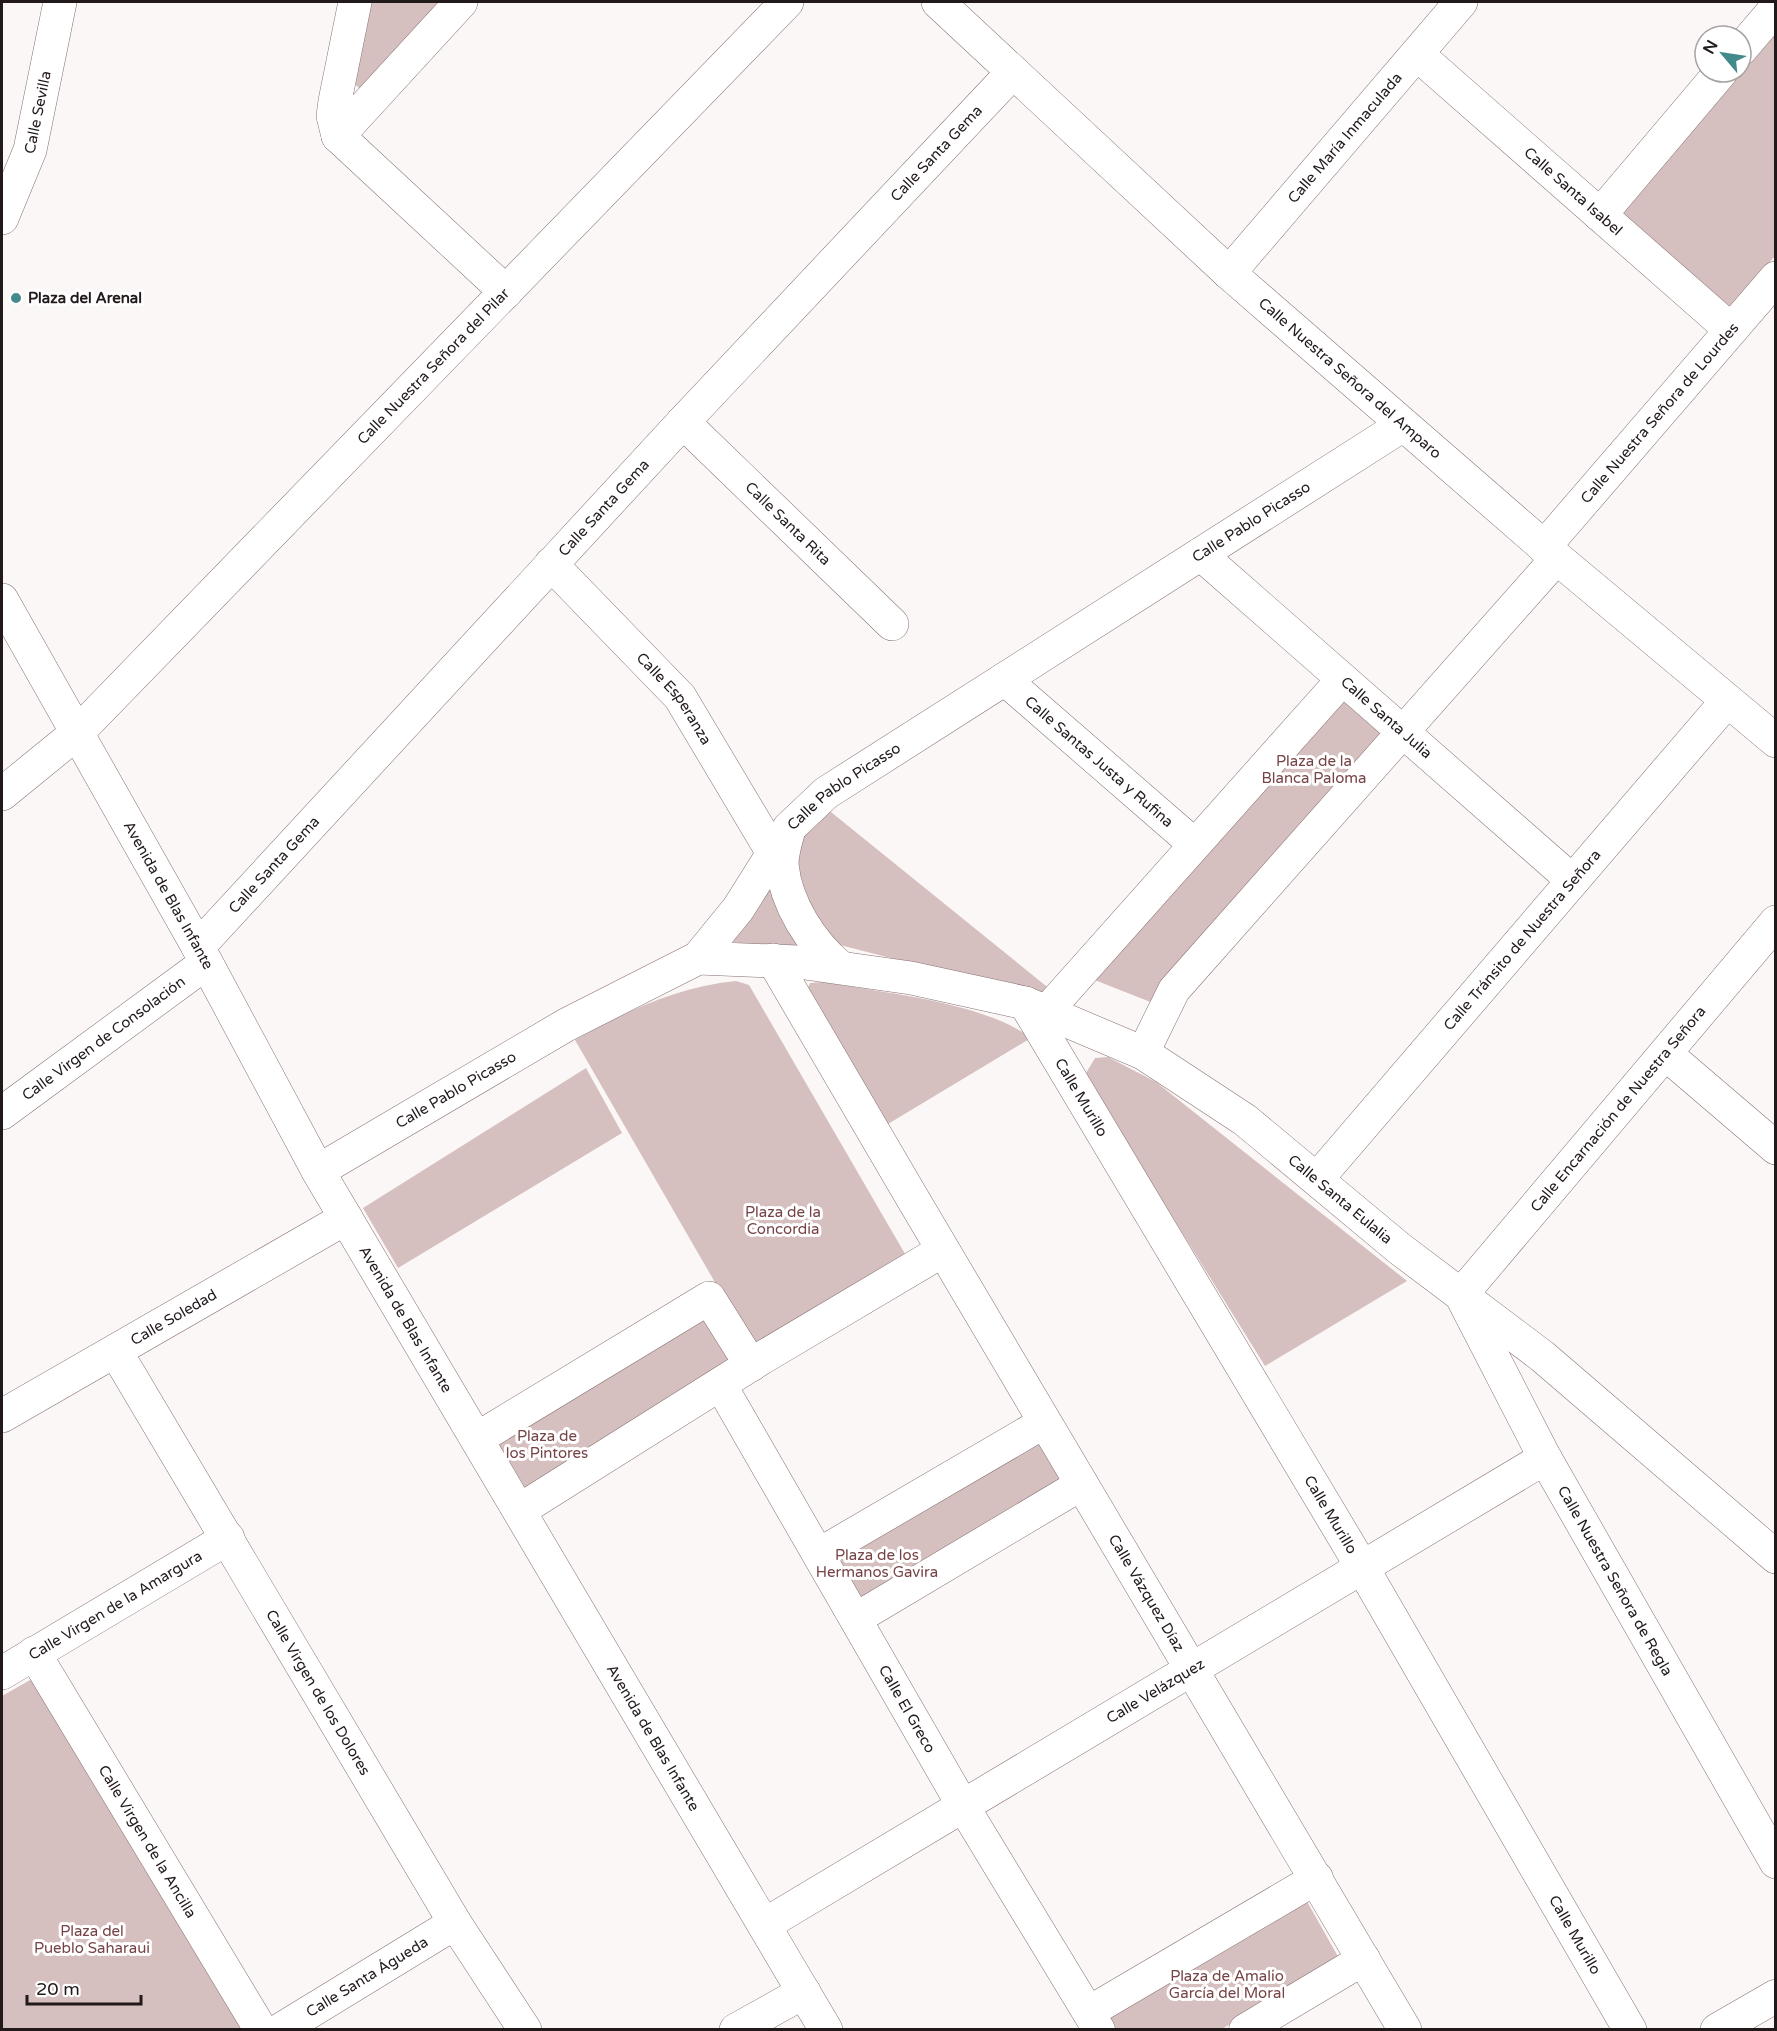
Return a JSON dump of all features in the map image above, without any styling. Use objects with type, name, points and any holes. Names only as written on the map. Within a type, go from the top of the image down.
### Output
[{"type":"street","name":"Calle Sevilla","points":[[2,218],[30,150],[60,2]]},
{"type":"street","points":[[355,2],[333,116],[338,136],[506,292]]},
{"type":"street","points":[[338,136],[461,2]]},
{"type":"street","name":"Calle Nuestra Señora del Pilar","points":[[2,794],[78,732],[787,2]]},
{"type":"street","name":"Calle Nuestra Señora del Amparo","points":[[938,2],[1229,273],[1550,553],[1776,741]]},
{"type":"street","name":"Calle María Inmaculada","points":[[1229,273],[1461,2]]},
{"type":"street","points":[[1753,35],[1776,8]]},
{"type":"street","name":"Calle Santa Isabel","points":[[1417,54],[1731,329]]},
{"type":"street","name":"Calle Santa Gema","points":[[202,955],[551,564],[1013,72]]},
{"type":"street","points":[[1600,215],[1711,84]]},
{"type":"street","name":"Calle Nuestra Señora de Lourdes","points":[[1550,553],[1731,329],[1776,278]]},
{"type":"street","name":"Calle Santa Rita","points":[[683,422],[892,624]]},
{"type":"street","name":"Calle Pablo Picasso","points":[[318,1171],[566,1025],[698,958],[738,909],[801,814],[826,793],[1403,424]]},
{"type":"street","points":[[1143,1053],[1174,990],[1401,733],[1550,553]]},
{"type":"street","name":"Calle Santa Julia","points":[[1200,554],[1341,681],[1573,881]]},
{"type":"street","name":"Calle Esperanza","points":[[551,564],[680,697],[781,841]]},
{"type":"street","name":"Avenida de Blas Infante","points":[[2,600],[202,955],[345,1218],[478,1438],[826,2030]]},
{"type":"street","name":"Calle Santas Justa y Rufina","points":[[1004,679],[1194,844]]},
{"type":"street","points":[[1035,1008],[1194,844],[1341,681]]},
{"type":"street","name":"Calle Tránsito de Nuestra Señora","points":[[1317,1179],[1727,701]]},
{"type":"street","points":[[781,841],[782,864],[794,903],[809,934],[840,967]]},
{"type":"street","name":"Calle Encarnación de Nuestra Señora","points":[[1461,1295],[1776,922]]},
{"type":"street","name":"Calle Virgen de Consolación","points":[[2,1113],[202,955]]},
{"type":"street","name":"Calle Santa Eulalia","points":[[698,958],[773,960],[911,978],[1035,1008],[1143,1053],[1245,1120],[1400,1249],[1542,1356],[1776,1557]]},
{"type":"street","name":"Calle Vázquez Díaz","points":[[773,960],[942,1251],[1193,1668],[1405,2030]]},
{"type":"street","name":"Calle Murillo","points":[[1035,1008],[1630,2030]]},
{"type":"street","points":[[1666,1054],[1776,1148]]},
{"type":"street","name":"Calle Soledad","points":[[2,1416],[345,1218]]},
{"type":"street","points":[[520,1510],[720,1384],[942,1251]]},
{"type":"street","name":"Calle Nuestra Señora de Regla","points":[[1461,1295],[1545,1458],[1776,1862]]},
{"type":"street","points":[[478,1438],[709,1298],[751,1365]]},
{"type":"street","name":"Calle Virgen de los Dolores","points":[[116,1352],[454,1923],[525,2030]]},
{"type":"street","name":"Calle El Greco","points":[[720,1384],[857,1618],[963,1806],[1094,2021]]},
{"type":"street","points":[[819,1554],[1044,1422]]},
{"type":"street","name":"Calle Velázquez","points":[[764,1925],[1545,1458]]},
{"type":"street","points":[[857,1618],[1082,1484]]},
{"type":"street","name":"Calle Virgen de la Amargura","points":[[2,1673],[228,1538]]},
{"type":"street","name":"Calle Virgen de la Ancilla","points":[[34,1653],[261,2030]]},
{"type":"street","points":[[1094,2021],[1317,1878]]},
{"type":"street","name":"Calle Santa Águeda","points":[[280,2030],[454,1923]]},
{"type":"street","points":[[1245,2030],[1364,1959]]},
{"type":"street","points":[[736,2030],[804,1992]]},
{"type":"street","points":[[1717,2030],[1776,1996]]},
{"type":"green space","points":[[369,2],[445,2],[368,86],[359,88],[352,81]]},
{"type":"green space","points":[[1775,33],[1775,256],[1730,308],[1620,214],[1731,84],[1753,84],[1753,59]]},
{"type":"green space","name":"Plaza de la Blanca Paloma","points":[[1340,690],[1391,734],[1158,1005],[1087,977]]},
{"type":"green space","points":[[826,808],[1051,990],[1046,998],[840,945],[806,909],[794,845]]},
{"type":"green space","points":[[768,883],[802,945],[800,951],[734,942],[729,937]]},
{"type":"green space","name":"Plaza de la Concordia","points":[[736,981],[749,985],[908,1259],[754,1350],[575,1040],[652,1002],[693,989]]},
{"type":"green space","points":[[824,982],[960,1007],[1011,1026],[1031,1038],[883,1127],[806,992],[810,983]]},
{"type":"green space","points":[[1108,1057],[1156,1082],[1407,1281],[1265,1366],[1091,1086],[1086,1073],[1095,1058]]},
{"type":"green space","points":[[586,1068],[622,1133],[398,1268],[363,1208]]},
{"type":"green space","name":"Plaza de los Pintores","points":[[707,1308],[739,1361],[527,1495],[495,1439]]},
{"type":"green space","name":"Plaza de los Hermanos Gavira","points":[[1042,1433],[1070,1482],[860,1608],[830,1558]]},
{"type":"green space","name":"Plaza del Pueblo Saharaui","points":[[32,1679],[243,2020],[241,2029],[2,2029],[2,1696]]},
{"type":"green space","name":"Plaza de Amalio García del Moral","points":[[1305,1898],[1340,1960],[1222,2029],[1113,2029],[1105,2015]]},
{"type":"place","name":"Plaza del Arenal","points":[[16,298]]}]
